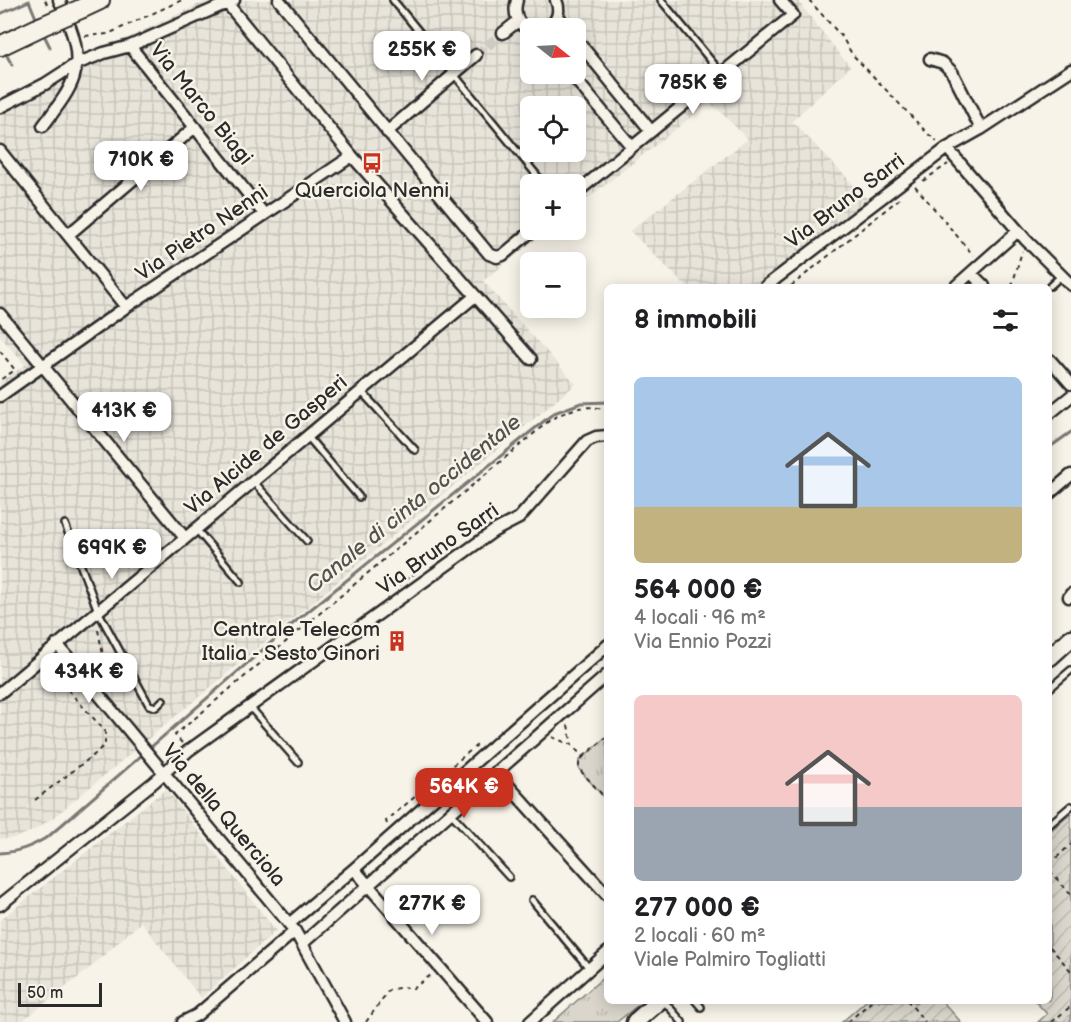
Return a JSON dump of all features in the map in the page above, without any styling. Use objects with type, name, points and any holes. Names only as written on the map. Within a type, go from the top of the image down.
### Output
[{"type":"main road","points":[[0,46],[100,0]]},
{"type":"street","points":[[279,0],[489,254],[497,257],[520,239]]},
{"type":"street","points":[[556,0],[558,16]]},
{"type":"street","points":[[586,185],[793,15],[780,0]]},
{"type":"street","points":[[503,33],[518,21],[515,1]]},
{"type":"street","points":[[0,107],[45,84],[76,64],[130,46],[230,2],[352,156],[531,359]]},
{"type":"street","points":[[43,126],[72,84],[77,55],[70,27]]},
{"type":"street","name":"Via Marco Biagi","points":[[130,46],[264,214]]},
{"type":"street","points":[[586,51],[651,131]]},
{"type":"street","points":[[387,132],[476,55]]},
{"type":"street","points":[[930,59],[943,63],[952,72],[981,129]]},
{"type":"street","name":"Via Bruno Sarri","points":[[769,284],[947,148],[981,129],[1071,70]]},
{"type":"street","points":[[579,84],[632,147]]},
{"type":"street","points":[[68,235],[195,127]]},
{"type":"street","points":[[947,148],[1022,235],[1071,285]]},
{"type":"street","points":[[0,151],[126,307]]},
{"type":"street","name":"Via Pietro Nenni","points":[[0,396],[126,307],[352,156]]},
{"type":"street","points":[[958,284],[980,264],[1022,235]]},
{"type":"street","points":[[971,273],[982,284]]},
{"type":"street","name":"Via Alcide de Gasperi","points":[[0,693],[474,297]]},
{"type":"street","points":[[0,314],[185,538]]},
{"type":"street","points":[[1052,362],[1071,384]]},
{"type":"street","points":[[1052,411],[1071,396]]},
{"type":"street","name":"Via Bruno Sarri","points":[[0,905],[165,773],[189,751],[494,531],[519,518],[587,441],[604,436]]},
{"type":"street","points":[[1052,491],[1071,476]]},
{"type":"street","points":[[1052,655],[1071,638]]},
{"type":"street","name":"Via della Querciola","points":[[57,644],[292,927],[303,943],[345,1022]]},
{"type":"street","points":[[183,1022],[197,1015],[354,869],[604,649]]},
{"type":"street","points":[[303,943],[604,678]]},
{"type":"street","points":[[496,772],[604,892]]},
{"type":"street","points":[[354,869],[488,1022]]},
{"type":"street","points":[[530,1022],[604,955]]},
{"type":"street","points":[[635,1022],[657,1004]]},
{"type":"lane","points":[[393,0],[536,174]]},
{"type":"lane","points":[[661,0],[722,74]]},
{"type":"lane","points":[[1052,284],[1061,276]]},
{"type":"lane","points":[[361,391],[415,450]]},
{"type":"lane","points":[[308,436],[359,497]]},
{"type":"lane","points":[[254,481],[307,541]]},
{"type":"lane","points":[[65,524],[96,612],[149,705],[156,706],[163,700]]},
{"type":"lane","points":[[196,529],[241,582]]},
{"type":"lane","points":[[1052,686],[1071,670]]},
{"type":"lane","points":[[250,706],[298,762]]},
{"type":"lane","points":[[1052,822],[1071,806]]},
{"type":"lane","points":[[450,812],[510,877]]},
{"type":"lane","points":[[532,900],[589,968]]},
{"type":"lane","points":[[666,1004],[682,1022]]},
{"type":"path","points":[[45,0],[49,8]]},
{"type":"path","points":[[74,39],[108,34],[182,0]]},
{"type":"path","points":[[809,0],[842,37],[852,54],[928,134],[947,148]]},
{"type":"path","points":[[956,159],[916,186],[980,264]]},
{"type":"path","points":[[793,284],[907,193]]},
{"type":"path","points":[[1012,284],[1022,235]]},
{"type":"path","points":[[0,351],[15,370],[0,380]]},
{"type":"path","points":[[189,751],[175,735],[550,420],[571,409],[590,406],[604,409]]},
{"type":"path","points":[[405,595],[399,584],[418,571]]},
{"type":"path","points":[[96,612],[110,690]]},
{"type":"path","points":[[35,800],[105,744],[105,731],[59,680],[53,663],[57,644]]},
{"type":"path","points":[[567,721],[572,746]]},
{"type":"path","points":[[550,737],[559,729]]},
{"type":"path","points":[[583,758],[604,740]]},
{"type":"path","points":[[1052,862],[1071,844]]},
{"type":"path","points":[[1052,873],[1071,896]]},
{"type":"path","points":[[1052,948],[1071,972]]},
{"type":"path","points":[[366,1022],[389,990],[403,987],[412,990],[440,967]]},
{"type":"path","points":[[848,1022],[868,1004]]},
{"type":"path","points":[[910,1004],[925,1022]]},
{"type":"path","points":[[1052,1022],[1071,1006]]},
{"type":"shaded area","points":[[208,0],[797,0],[850,67],[792,121],[878,210],[765,284],[684,284],[630,231],[748,139],[710,102],[586,200],[586,174],[520,174],[520,240],[535,240],[483,281],[576,384],[53,818],[33,831],[14,838],[0,839],[0,382],[25,365],[0,336],[0,98]]},
{"type":"shaded area","points":[[166,789],[276,931],[201,998],[141,922],[85,972],[21,1022],[0,1022],[0,920]]},
{"type":"green space","points":[[604,739],[604,798],[579,769],[579,761]]},
{"type":"green space","points":[[1071,814],[1071,1020],[1069,1022],[1038,1022],[1047,1014],[1038,1004],[1052,1004],[1052,829]]},
{"type":"green space","points":[[604,977],[604,1004],[639,1004],[617,1022],[553,1022]]},
{"type":"green space","points":[[863,1004],[945,1004],[961,1022],[842,1022]]},
{"type":"waterway","points":[[0,14],[29,1],[36,18]]},
{"type":"waterway","points":[[45,37],[50,47]]},
{"type":"waterway","points":[[6,54],[12,65]]},
{"type":"waterway","name":"Canale di cinta occidentale","points":[[0,853],[26,848],[49,836],[290,626],[554,413],[581,403],[604,402]]},
{"type":"waterway","name":"Canale di cinta occidentale","points":[[1052,446],[1071,432]]},
{"type":"tunnel","points":[[476,55],[503,33]]},
{"type":"place","name":"Querciola Nenni","points":[[372,163]]},
{"type":"place","name":"Centrale Telecom Italia - Sesto Ginori","points":[[397,641]]}]
